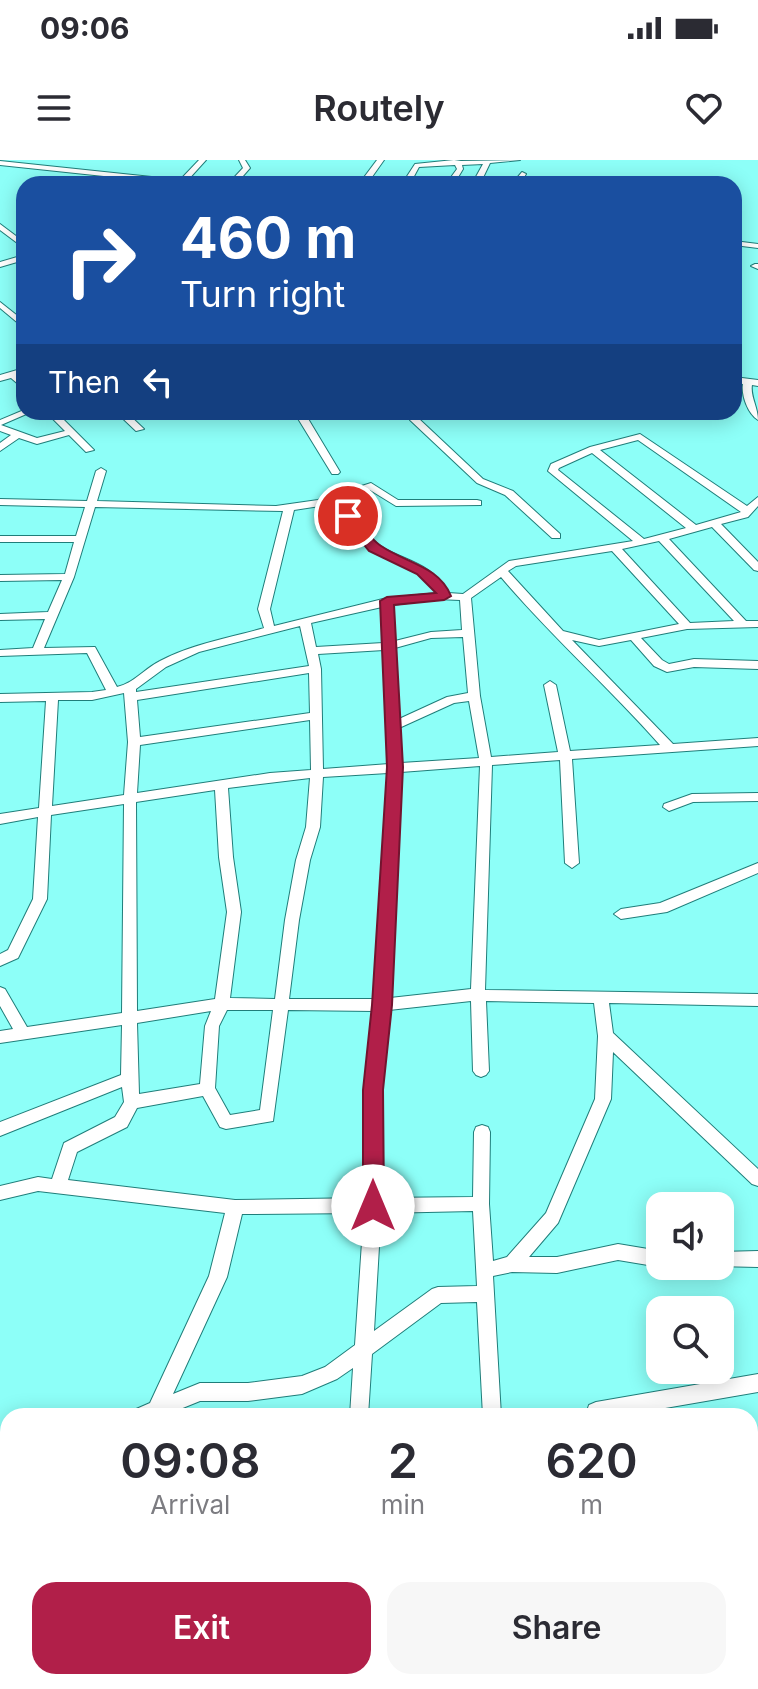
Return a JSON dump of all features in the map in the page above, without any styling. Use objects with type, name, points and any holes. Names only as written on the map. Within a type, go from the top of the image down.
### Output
[{"type":"street","points":[[74,160],[78,170]]},
{"type":"street","points":[[188,176],[203,160]]},
{"type":"street","points":[[240,176],[247,168],[242,160]]},
{"type":"street","points":[[410,176],[417,165],[517,160]]},
{"type":"street","points":[[0,163],[130,176]]},
{"type":"street","points":[[0,226],[16,239]]},
{"type":"street","points":[[0,304],[16,319]]},
{"type":"street","points":[[0,317],[16,313]]},
{"type":"street","points":[[0,378],[16,373]]},
{"type":"street","points":[[13,374],[16,377]]},
{"type":"street","points":[[753,382],[746,392],[758,417]]},
{"type":"street","points":[[59,420],[89,450]]},
{"type":"street","points":[[129,420],[139,429]]},
{"type":"street","points":[[304,420],[335,472]]},
{"type":"street","points":[[415,420],[480,481],[509,493],[556,536]]},
{"type":"street","points":[[0,425],[17,435],[43,441],[71,432]]},
{"type":"street","points":[[0,448],[17,435]]},
{"type":"street","points":[[642,543],[553,471],[558,462],[635,437],[646,439],[748,512]]},
{"type":"street","points":[[593,449],[693,528]]},
{"type":"street","points":[[38,649],[69,577],[101,471]]},
{"type":"street","points":[[0,502],[289,508],[320,503],[371,486],[396,503],[477,503]]},
{"type":"street","points":[[346,493],[348,516],[374,548],[422,571],[440,586],[444,596]]},
{"type":"street","points":[[130,692],[174,658],[387,601],[465,597],[513,563],[662,538],[748,512],[758,500]]},
{"type":"street","points":[[270,630],[264,609],[289,508]]},
{"type":"street","points":[[714,523],[755,563]]},
{"type":"street","points":[[662,538],[743,624]]},
{"type":"street","points":[[0,539],[80,539]]},
{"type":"street","points":[[614,547],[687,626]]},
{"type":"street","points":[[502,571],[557,633],[636,709],[670,749]]},
{"type":"street","points":[[0,578],[69,577]]},
{"type":"street","points":[[465,597],[474,696],[486,761],[478,995],[481,1071]]},
{"type":"street","points":[[359,1408],[373,1206],[373,1090],[382,1005],[395,767],[387,601]]},
{"type":"street","points":[[0,617],[53,615]]},
{"type":"street","points":[[221,784],[226,857],[234,912],[222,1004],[212,1026],[207,1089],[226,1122],[267,1116],[296,894],[313,827],[317,773],[315,669],[305,622]]},
{"type":"street","points":[[557,633],[599,643],[687,626],[758,624]]},
{"type":"street","points":[[311,651],[390,646],[431,635],[468,633]]},
{"type":"street","points":[[633,636],[658,663],[667,668],[712,663],[758,665]]},
{"type":"street","points":[[0,653],[91,649],[113,692]]},
{"type":"street","points":[[0,698],[130,692],[315,669]]},
{"type":"street","points":[[550,685],[565,756],[572,863]]},
{"type":"street","points":[[58,1187],[70,1148],[121,1122],[132,1102],[129,1079],[130,799],[134,742],[130,692]]},
{"type":"street","points":[[395,725],[451,700],[474,696]]},
{"type":"street","points":[[0,961],[13,954],[40,899],[52,697]]},
{"type":"street","points":[[134,742],[314,716]]},
{"type":"street","points":[[0,819],[221,784],[317,773],[758,742]]},
{"type":"street","points":[[669,807],[692,798],[758,797]]},
{"type":"street","points":[[621,914],[662,908],[758,868]]},
{"type":"street","points":[[0,993],[24,1035]]},
{"type":"street","points":[[0,1037],[222,1004],[382,1005],[478,995],[758,1000]]},
{"type":"street","points":[[512,1264],[552,1218],[603,1099],[606,1036],[601,998]]},
{"type":"street","points":[[606,1036],[758,1179]]},
{"type":"street","points":[[0,1129],[51,1112],[99,1087],[129,1079]]},
{"type":"street","points":[[132,1102],[207,1089]]},
{"type":"street","points":[[482,1132],[481,1204],[492,1408]]},
{"type":"street","points":[[0,1193],[38,1184],[235,1207],[481,1204]]},
{"type":"street","points":[[152,1408],[218,1277],[235,1207]]},
{"type":"street","points":[[484,1271],[512,1264],[557,1265],[618,1252],[646,1257]]},
{"type":"street","points":[[734,1260],[758,1259]]},
{"type":"street","points":[[161,1408],[200,1392],[248,1392],[302,1385],[331,1373],[438,1295],[485,1294]]},
{"type":"street","points":[[613,1408],[758,1383]]},
{"type":"route","points":[[348,516],[380,553],[422,571],[444,592],[444,596],[387,601],[395,767],[382,1005],[373,1090],[373,1206]]}]
